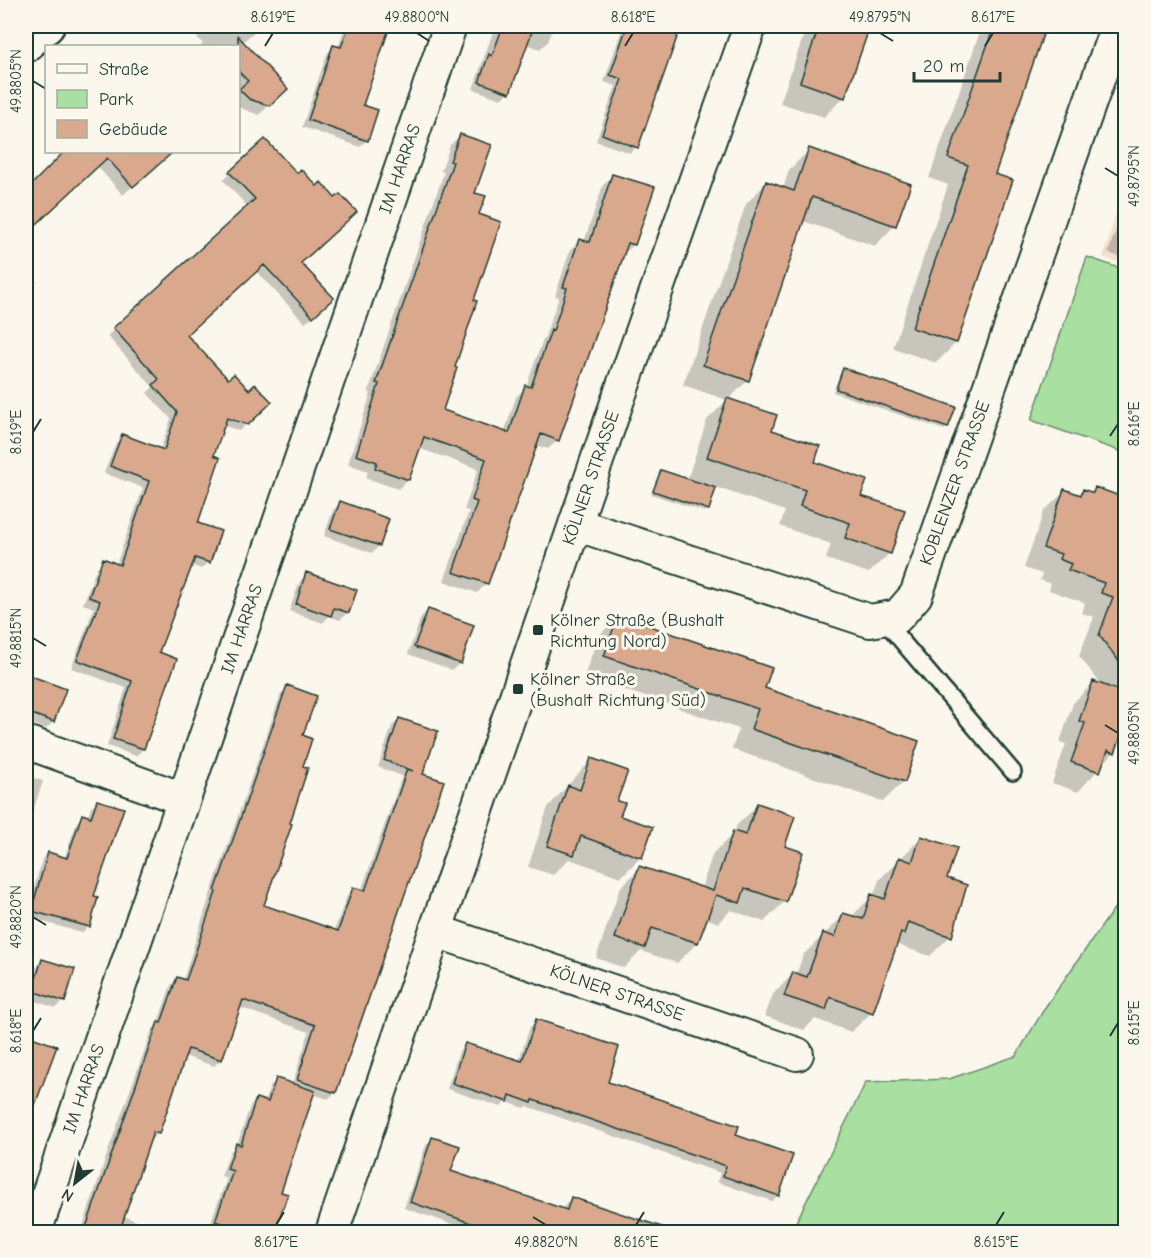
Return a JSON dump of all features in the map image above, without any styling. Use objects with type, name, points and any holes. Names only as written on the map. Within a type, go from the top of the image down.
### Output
[{"type":"street","points":[[26,45],[47,26]]},
{"type":"street","name":"IM HARRAS","points":[[35,1233],[450,26]]},
{"type":"street","name":"KÖLNER STRASSE","points":[[332,1233],[575,524],[750,26]]},
{"type":"street","name":"KOBLENZER STRASSE","points":[[883,619],[898,616],[915,595],[1118,26]]},
{"type":"street","points":[[575,524],[870,621],[883,619]]},
{"type":"street","points":[[26,742],[183,799]]},
{"type":"street","name":"KÖLNER STRASSE","points":[[436,931],[797,1054]]},
{"type":"lane","points":[[883,619],[1013,772]]},
{"type":"shaded area","points":[[1125,183],[1126,265],[1103,257]]},
{"type":"green space","points":[[1087,257],[1125,270],[1125,453],[1031,420]]},
{"type":"green space","points":[[1125,893],[1125,1232],[791,1232],[866,1082],[949,1079],[1016,1056],[1046,1006]]},
{"type":"building","points":[[349,26],[390,26],[363,105],[378,110],[368,141],[308,120],[333,45],[341,47]]},
{"type":"building","points":[[503,26],[534,26],[510,93],[479,82],[489,54],[492,56]]},
{"type":"building","points":[[627,26],[681,26],[638,148],[602,134],[622,79],[610,75]]},
{"type":"building","points":[[819,26],[870,26],[845,98],[800,82]]},
{"type":"building","points":[[994,26],[1046,26],[995,174],[1013,180],[957,343],[912,328],[968,165],[948,158]]},
{"type":"building","points":[[238,36],[288,89],[270,106],[249,99],[240,90],[248,81],[240,73],[240,45],[238,45]]},
{"type":"building","points":[[460,134],[492,145],[475,193],[486,196],[479,214],[501,222],[474,300],[477,301],[443,410],[509,433],[525,385],[531,387],[551,330],[553,331],[567,288],[563,287],[579,239],[590,242],[612,174],[655,187],[635,245],[628,243],[559,441],[541,434],[488,584],[453,572],[477,502],[472,500],[486,459],[424,437],[409,480],[375,468],[377,462],[356,455],[379,384],[376,383],[453,162],[450,161]]},
{"type":"building","points":[[265,139],[297,173],[301,169],[317,186],[321,182],[335,198],[340,194],[357,212],[301,263],[334,298],[313,317],[264,265],[187,335],[228,379],[234,374],[249,390],[255,384],[272,402],[248,425],[227,418],[214,455],[220,458],[198,523],[221,531],[210,563],[195,558],[159,652],[177,659],[144,749],[113,739],[132,681],[77,660],[100,601],[89,597],[103,558],[120,565],[149,481],[110,466],[122,434],[164,450],[177,412],[153,385],[159,379],[113,328],[255,199],[229,172]]},
{"type":"building","points":[[809,148],[911,184],[896,226],[812,197],[749,381],[703,365],[766,181],[794,191]]},
{"type":"building","points":[[63,153],[172,153],[133,187],[107,158],[26,234],[26,190]]},
{"type":"building","points":[[843,368],[956,407],[948,428],[836,389]]},
{"type":"building","points":[[727,398],[777,415],[772,430],[820,446],[815,462],[867,480],[861,496],[905,510],[891,554],[845,538],[850,523],[800,506],[805,490],[707,457]]},
{"type":"building","points":[[661,470],[716,488],[709,510],[653,491]]},
{"type":"building","points":[[1095,487],[1125,498],[1125,669],[1099,635],[1113,597],[1101,593],[1104,583],[1068,570],[1071,564],[1059,559],[1061,554],[1043,548],[1064,489],[1081,495],[1083,489],[1093,493]]},
{"type":"building","points":[[340,501],[389,519],[380,546],[330,529]]},
{"type":"building","points":[[306,572],[357,590],[349,613],[334,608],[331,616],[296,604]]},
{"type":"building","points":[[428,609],[474,625],[461,664],[414,647]]},
{"type":"building","points":[[618,615],[772,668],[765,688],[919,741],[905,782],[751,729],[758,709],[604,656]]},
{"type":"building","points":[[26,674],[66,689],[54,722],[26,712]]},
{"type":"building","points":[[1093,681],[1125,693],[1125,725],[1115,753],[1108,750],[1100,772],[1071,762],[1085,723],[1079,721]]},
{"type":"building","points":[[287,685],[317,696],[303,735],[312,739],[303,766],[308,768],[290,823],[292,824],[264,905],[338,931],[353,887],[365,891],[407,769],[413,771],[384,760],[399,718],[438,731],[423,774],[444,781],[336,1093],[297,1080],[315,1025],[243,1000],[222,1060],[188,1049],[159,1134],[153,1132],[119,1233],[84,1233],[158,1022],[161,1023],[177,977],[186,980]]},
{"type":"building","points":[[591,758],[628,771],[617,801],[625,803],[620,816],[653,827],[642,858],[581,836],[574,855],[547,846],[568,785],[580,790]]},
{"type":"building","points":[[97,800],[124,808],[94,896],[98,897],[90,927],[31,911],[48,852],[67,858],[82,814],[91,817]]},
{"type":"building","points":[[757,803],[795,816],[785,846],[803,852],[786,902],[745,888],[740,903],[716,895],[698,943],[652,928],[645,948],[615,938],[639,866],[713,891],[733,831],[746,835]]},
{"type":"building","points":[[921,836],[957,848],[947,878],[967,885],[952,937],[908,922],[904,934],[901,933],[873,1013],[830,997],[826,1010],[784,996],[793,972],[807,977],[823,933],[835,937],[843,913],[863,919],[871,894],[885,899],[899,857],[912,862]]},
{"type":"building","points":[[42,959],[75,969],[65,1002],[32,991]]},
{"type":"building","points":[[536,1019],[619,1047],[608,1082],[739,1126],[736,1135],[793,1155],[779,1196],[723,1176],[726,1166],[533,1100],[532,1103],[510,1095],[508,1102],[452,1083],[465,1043],[522,1061]]},
{"type":"building","points":[[26,1035],[57,1046],[29,1121],[26,1121]]},
{"type":"building","points":[[276,1078],[315,1091],[281,1192],[288,1194],[274,1233],[249,1233],[215,1221],[233,1171],[227,1169],[236,1143],[241,1145],[256,1098],[268,1102]]},
{"type":"building","points":[[432,1137],[460,1146],[451,1171],[567,1210],[571,1197],[665,1228],[664,1233],[500,1233],[410,1202]]},
{"type":"place","name":"Kölner Straße (Bushalt Richtung Nord)","points":[[538,630]]},
{"type":"place","name":"Kölner Straße (Bushalt Richtung Süd)","points":[[518,689]]}]
